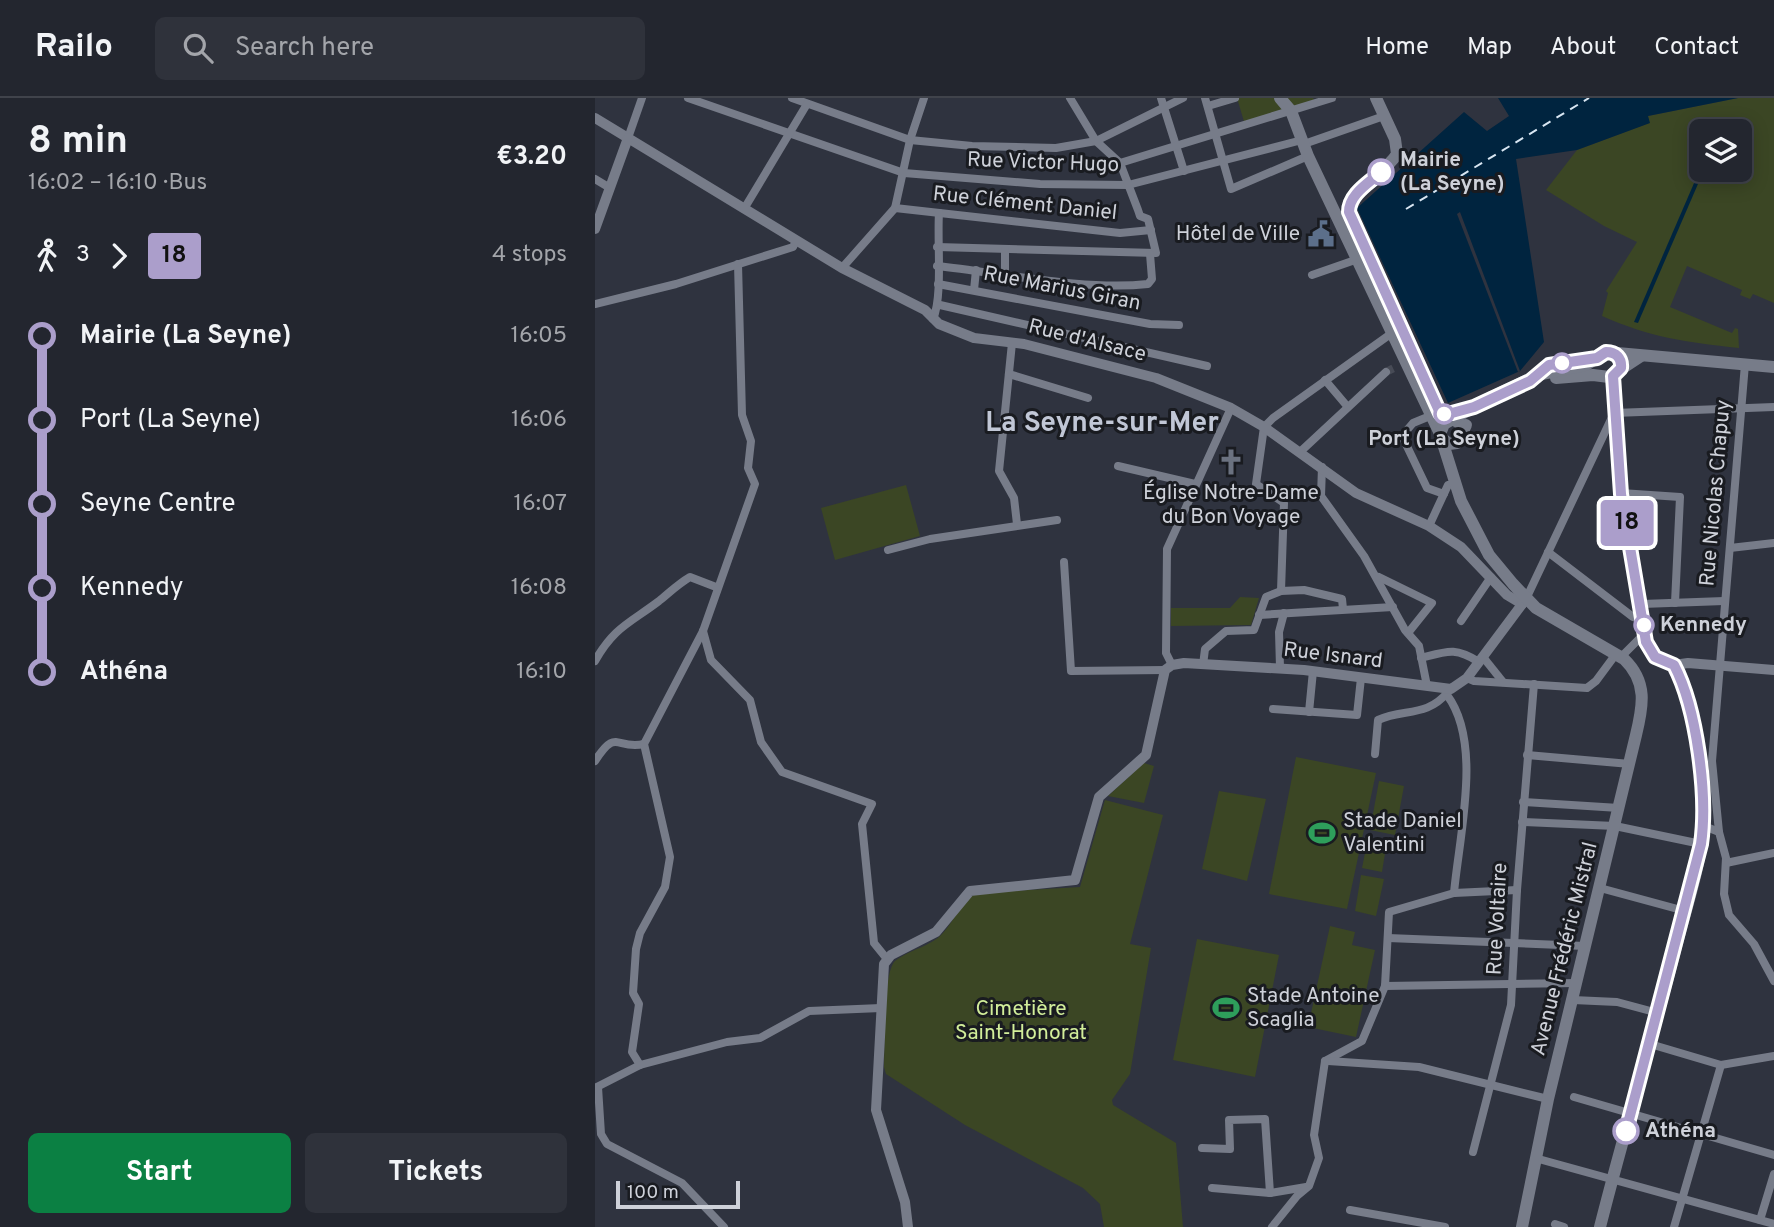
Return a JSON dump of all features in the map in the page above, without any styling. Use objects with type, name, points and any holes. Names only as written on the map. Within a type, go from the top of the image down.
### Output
[{"type":"main road","points":[[1280,98],[1291,111],[1328,198],[1392,333],[1401,365],[1442,417],[1464,430]]},
{"type":"main road","points":[[1376,98],[1398,149],[1387,166],[1349,204],[1349,212],[1442,417],[1442,438],[1449,444],[1457,443],[1474,407]]},
{"type":"main road","points":[[1442,417],[1474,407],[1550,371],[1586,365],[1606,352],[1774,367]]},
{"type":"main road","points":[[1600,1227],[1708,820],[1692,727],[1674,665],[1652,654],[1645,627],[1621,494],[1612,373],[1620,360],[1615,354]]},
{"type":"main road","points":[[1530,381],[1612,373],[1641,356]]},
{"type":"main road","points":[[1597,358],[1596,369],[1612,373]]},
{"type":"main road","points":[[1442,417],[1442,438],[1461,501],[1497,565],[1524,601],[1618,656]]},
{"type":"main road","name":"Avenue Frédéric Mistral","points":[[1522,1227],[1548,1099],[1641,710],[1640,680],[1618,656]]},
{"type":"street","points":[[595,229],[642,98]]},
{"type":"street","name":"Rue Victor Hugo","points":[[688,98],[904,173],[1040,184],[1128,184],[1305,147],[1384,116]]},
{"type":"street","points":[[792,98],[910,140],[972,146],[1056,148],[1096,141],[1162,102],[1183,98]]},
{"type":"street","points":[[842,268],[895,208],[910,140],[924,98]]},
{"type":"street","points":[[937,266],[1095,284],[1148,284],[1153,279],[1148,219],[1140,216],[1120,163],[1096,141],[1070,98]]},
{"type":"street","points":[[1235,98],[1207,102],[1231,189],[1305,147]]},
{"type":"street","points":[[1120,163],[1291,111],[1315,101],[1332,98]]},
{"type":"street","points":[[1162,102],[1184,171]]},
{"type":"street","points":[[744,209],[807,104]]},
{"type":"street","name":"Rue d'Alsace","points":[[595,118],[842,268],[925,310],[933,319],[974,338],[1012,343],[1156,378],[1231,408],[1264,427],[1356,493],[1429,526],[1461,547],[1507,595],[1524,601]]},
{"type":"street","points":[[595,179],[610,188]]},
{"type":"street","name":"Rue Clément Daniel","points":[[895,208],[1120,233],[1151,230]]},
{"type":"street","points":[[933,319],[940,305],[937,266],[939,213]]},
{"type":"street","points":[[595,304],[793,247],[796,241]]},
{"type":"street","points":[[937,247],[1153,254]]},
{"type":"street","points":[[1005,250],[1005,274]]},
{"type":"street","points":[[1313,275],[1358,259]]},
{"type":"street","points":[[640,1065],[632,1052],[639,1004],[632,993],[640,933],[665,887],[670,857],[644,744],[703,631],[716,587],[755,484],[748,468],[751,441],[742,415],[738,264]]},
{"type":"street","points":[[974,290],[977,271]]},
{"type":"street","name":"Rue Marius Giran","points":[[938,284],[1150,324],[1179,325]]},
{"type":"street","points":[[940,305],[1207,366]]},
{"type":"street","points":[[1281,591],[1284,503],[1256,484],[1264,427],[1392,333]]},
{"type":"street","points":[[1012,343],[999,471],[1014,498],[1017,524]]},
{"type":"street","name":"Rue Nicolas Chapuy","points":[[1745,364],[1708,820],[1719,832],[1726,863],[1724,894],[1729,915],[1754,944],[1774,981]]},
{"type":"street","points":[[1300,452],[1386,372]]},
{"type":"street","points":[[1009,374],[1088,398]]},
{"type":"street","points":[[1325,380],[1347,406]]},
{"type":"street","points":[[1375,754],[1378,720],[1390,715],[1420,712],[1467,678],[1524,601],[1614,414],[1774,407]]},
{"type":"street","points":[[908,1227],[905,1202],[876,1110],[882,971],[887,959],[936,932],[970,891],[1075,880],[1099,797],[1146,755],[1168,667],[1166,579],[1170,537],[1231,408]]},
{"type":"street","points":[[1442,417],[1413,423],[1402,436],[1427,488],[1444,494]]},
{"type":"street","points":[[1118,466],[1195,484]]},
{"type":"street","points":[[1322,467],[1321,496],[1377,576],[1408,633],[1419,646],[1427,686]]},
{"type":"street","points":[[1429,526],[1448,485],[1455,484]]},
{"type":"street","points":[[1621,494],[1680,497],[1675,603]]},
{"type":"street","points":[[888,550],[930,539],[1017,524],[1034,526],[1057,520]]},
{"type":"street","points":[[1730,548],[1774,543]]},
{"type":"street","points":[[1467,678],[1587,688],[1645,627],[1548,552]]},
{"type":"street","points":[[1063,562],[1071,671],[1168,667]]},
{"type":"street","points":[[1377,576],[1431,603],[1408,633]]},
{"type":"street","points":[[595,661],[619,626],[689,577],[716,587]]},
{"type":"street","points":[[1461,621],[1491,578]]},
{"type":"street","points":[[1203,665],[1205,649],[1226,631],[1254,630],[1266,597],[1281,591],[1304,590],[1342,599],[1343,610]]},
{"type":"street","points":[[1642,604],[1724,601]]},
{"type":"street","points":[[1259,615],[1393,607]]},
{"type":"street","points":[[1280,668],[1279,632],[1284,613]]},
{"type":"street","points":[[703,631],[711,660],[750,700],[761,742],[782,772],[872,804],[862,824],[874,943],[878,953],[887,959]]},
{"type":"street","points":[[1421,658],[1452,650],[1462,651],[1481,660],[1503,682]]},
{"type":"street","points":[[1674,665],[1688,663],[1774,670]]},
{"type":"street","name":"Rue Isnard","points":[[1168,667],[1203,665],[1280,668],[1427,686],[1449,692]]},
{"type":"street","points":[[1309,712],[1313,671]]},
{"type":"street","points":[[1273,709],[1357,715],[1361,678]]},
{"type":"street","name":"Rue Voltaire","points":[[1473,1152],[1511,1005],[1523,802],[1534,684]]},
{"type":"street","points":[[1449,692],[1462,726],[1467,760],[1454,892]]},
{"type":"street","points":[[595,761],[607,743],[615,740],[644,744]]},
{"type":"street","points":[[1527,755],[1630,764]]},
{"type":"street","points":[[1523,802],[1619,808]]},
{"type":"street","points":[[1708,820],[1719,832]]},
{"type":"street","points":[[1522,822],[1615,826],[1701,844]]},
{"type":"street","points":[[1726,863],[1774,853]]},
{"type":"street","points":[[1600,888],[1685,911]]},
{"type":"street","points":[[1325,1061],[1361,1041],[1385,986],[1389,912],[1454,892],[1517,890]]},
{"type":"street","points":[[1388,938],[1585,946]]},
{"type":"street","points":[[1385,986],[1577,983]]},
{"type":"street","points":[[1573,1000],[1617,1002],[1658,1013]]},
{"type":"street","points":[[724,1227],[682,1182],[607,1144],[601,1134],[596,1087],[640,1065],[727,1042],[760,1038],[809,1011],[881,1008]]},
{"type":"street","points":[[1650,1044],[1721,1065],[1774,1056]]},
{"type":"street","points":[[1325,1061],[1419,1067],[1548,1099]]},
{"type":"street","points":[[1272,1227],[1297,1196],[1310,1186],[1319,1158],[1314,1135],[1325,1061]]},
{"type":"street","points":[[1674,1227],[1721,1065]]},
{"type":"street","points":[[1574,1097],[1774,1155]]},
{"type":"street","points":[[1202,1147],[1230,1149],[1230,1120],[1265,1119],[1270,1193]]},
{"type":"street","points":[[1535,1158],[1774,1224]]},
{"type":"street","points":[[1760,1220],[1774,1174]]},
{"type":"street","points":[[1212,1188],[1270,1193],[1310,1186]]},
{"type":"street","points":[[1350,1210],[1445,1227]]},
{"type":"green space","points":[[1237,98],[1313,98],[1316,103],[1245,125]]},
{"type":"green space","points":[[1738,98],[1774,98],[1774,303],[1753,294],[1750,299],[1740,295],[1742,290],[1687,266],[1670,307],[1732,333],[1735,328],[1738,329],[1739,348],[1669,338],[1602,316],[1608,293],[1606,291],[1637,242],[1604,226],[1546,190],[1577,150],[1649,123],[1648,116]]},
{"type":"green space","points":[[906,485],[920,536],[835,560],[821,508]]},
{"type":"green space","points":[[1240,597],[1259,598],[1251,625],[1171,626],[1171,608],[1230,608]]},
{"type":"green space","name":"Stade Daniel Valentini","points":[[1296,757],[1376,773],[1347,909],[1269,894]]},
{"type":"green space","points":[[1144,763],[1154,766],[1144,803],[1108,796]]},
{"type":"green space","points":[[1379,781],[1404,786],[1395,835],[1370,830]]},
{"type":"green space","points":[[1219,791],[1266,799],[1247,881],[1202,869]]},
{"type":"green space","name":"Cimetière Saint-Honorat","points":[[1105,800],[1163,815],[1130,944],[1151,948],[1130,1074],[1112,1100],[1113,1105],[1176,1143],[1183,1227],[1104,1227],[1100,1204],[1083,1188],[965,1125],[886,1074],[884,1067],[888,979],[895,961],[937,938],[947,929],[966,901],[977,893],[1080,887]]},
{"type":"green space","points":[[1368,838],[1387,841],[1382,872],[1362,868]]},
{"type":"green space","points":[[1361,875],[1384,879],[1376,916],[1355,911]]},
{"type":"green space","points":[[1330,926],[1355,932],[1352,945],[1375,950],[1356,1037],[1308,1027]]},
{"type":"green space","name":"Stade Antoine Scaglia","points":[[1197,939],[1279,955],[1255,1077],[1173,1060]]},
{"type":"water","points":[[1498,98],[1738,98],[1648,116],[1650,123],[1577,150],[1516,159],[1544,342],[1520,371],[1448,403],[1357,208],[1464,112],[1487,131],[1509,116]]},
{"type":"water","points":[[1695,182],[1699,182],[1638,323],[1634,322]]},
{"type":"pier","points":[[1460,212],[1520,371],[1518,372],[1457,214]]},
{"type":"ferry route","points":[[1406,209],[1589,98]]},
{"type":"tunnel","points":[[1386,372],[1396,367]]},
{"type":"bus line","name":"18","points":[[1381,172],[1357,193],[1349,204],[1349,212],[1440,413],[1474,407],[1530,381],[1549,365],[1597,358],[1606,352],[1615,354],[1620,360],[1621,368],[1613,376],[1621,494],[1641,596],[1646,642],[1655,657],[1674,665],[1680,678],[1697,753],[1704,804],[1701,844],[1626,1131]]},
{"type":"place","name":"Mairie (La Seyne)","points":[[1381,172]]},
{"type":"place","name":"Hôtel de Ville","points":[[1321,234]]},
{"type":"place","name":"Port (La Seyne)","points":[[1444,414]]},
{"type":"place","name":"Église Notre-Dame du Bon Voyage","points":[[1231,462]]},
{"type":"place","name":"Kennedy","points":[[1644,625]]},
{"type":"place","name":"Stade Daniel Valentini","points":[[1322,833]]},
{"type":"place","name":"Stade Antoine Scaglia","points":[[1226,1008]]},
{"type":"place","name":"Athéna","points":[[1626,1131]]},
{"type":"district","name":"La Seyne-sur-Mer","points":[[1102,424]]}]
